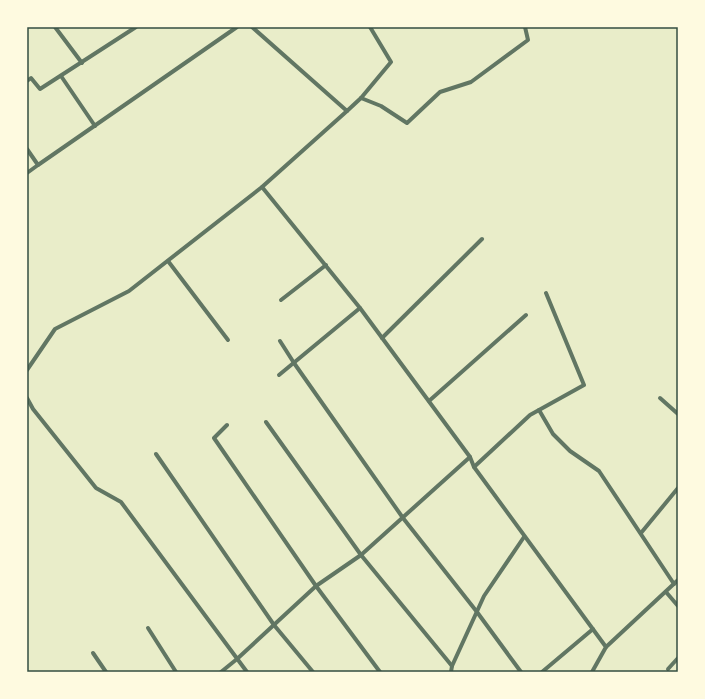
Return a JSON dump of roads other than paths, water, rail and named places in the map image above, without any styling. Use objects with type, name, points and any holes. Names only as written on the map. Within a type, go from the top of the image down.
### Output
[{"type":"street","points":[[55,27],[82,63]]},
{"type":"street","points":[[27,81],[31,78],[40,90],[136,27]]},
{"type":"street","points":[[27,173],[237,27]]},
{"type":"street","points":[[252,27],[347,110]]},
{"type":"street","points":[[27,370],[55,329],[129,291],[262,187],[361,98],[391,62],[370,27]]},
{"type":"street","points":[[361,98],[381,106],[407,124],[440,92],[471,82],[528,40],[526,27]]},
{"type":"street","points":[[61,76],[95,126]]},
{"type":"street","points":[[27,150],[38,165]]},
{"type":"street","points":[[262,187],[360,308],[470,457],[474,466],[524,537],[606,647]]},
{"type":"street","points":[[382,338],[482,238]]},
{"type":"street","points":[[168,261],[228,340]]},
{"type":"street","points":[[281,300],[326,265]]},
{"type":"street","points":[[474,466],[530,415],[584,385],[546,293]]},
{"type":"street","points":[[279,375],[360,308]]},
{"type":"street","points":[[429,401],[526,315]]},
{"type":"street","points":[[280,341],[403,518],[477,612],[520,672]]},
{"type":"street","points":[[27,361],[30,366]]},
{"type":"street","points":[[27,398],[96,488],[121,502],[247,672]]},
{"type":"street","points":[[660,398],[678,414]]},
{"type":"street","points":[[539,410],[553,434],[570,451],[599,471],[674,584]]},
{"type":"street","points":[[266,422],[361,555],[452,666]]},
{"type":"street","points":[[227,425],[214,438],[316,586],[380,672]]},
{"type":"street","points":[[156,454],[274,625],[313,672]]},
{"type":"street","points":[[221,672],[316,586],[361,555],[470,457]]},
{"type":"street","points":[[641,533],[678,488]]},
{"type":"street","points":[[451,672],[452,666],[484,596],[524,537]]},
{"type":"street","points":[[592,672],[606,647],[678,580]]},
{"type":"street","points":[[666,592],[678,606]]},
{"type":"street","points":[[148,628],[176,672]]},
{"type":"street","points":[[542,672],[594,629]]},
{"type":"street","points":[[93,653],[106,672]]},
{"type":"street","points":[[668,669],[678,658]]}]
